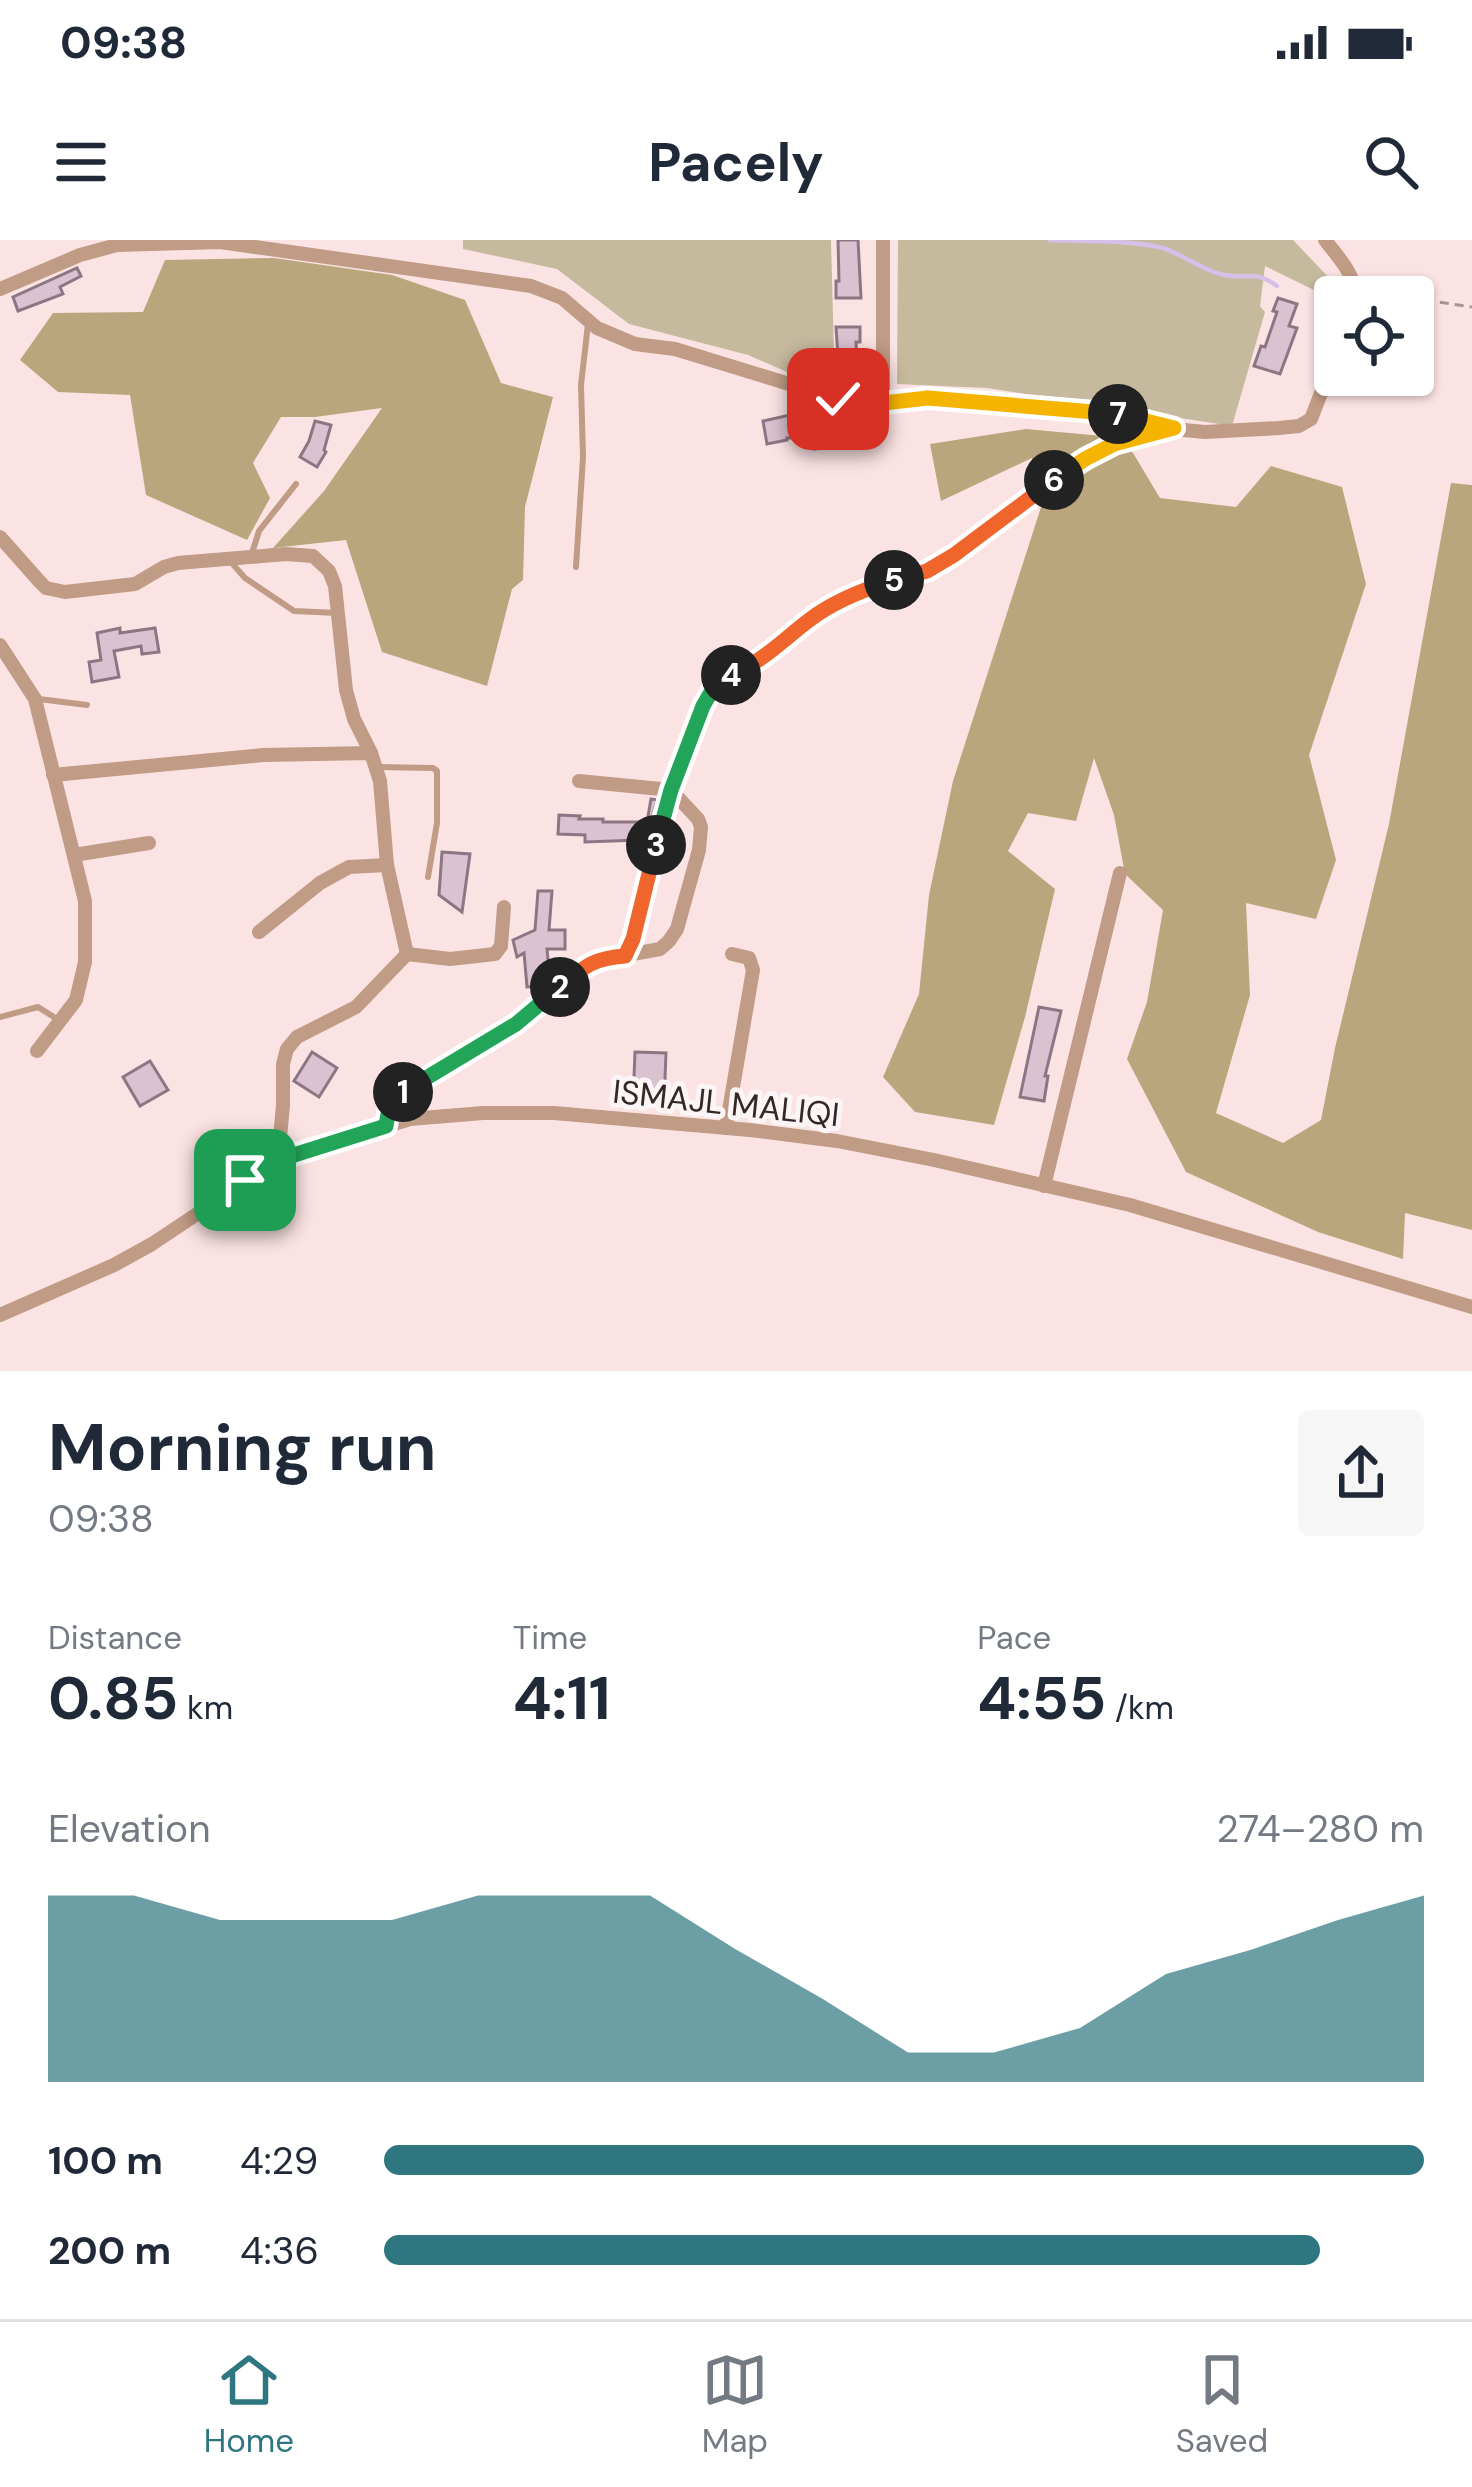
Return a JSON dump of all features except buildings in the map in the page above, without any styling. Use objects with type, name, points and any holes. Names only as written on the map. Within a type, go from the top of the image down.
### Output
[{"type":"street","points":[[883,240],[883,403]]},
{"type":"street","points":[[1325,240],[1351,276]]},
{"type":"street","points":[[1,285],[117,245],[267,244],[531,286],[562,298],[608,334],[635,344],[675,349],[838,399],[883,403],[930,398],[1111,412],[1205,432],[1306,423],[1320,396]]},
{"type":"street","points":[[625,956],[671,790],[703,706],[722,680],[767,656],[813,617],[871,587],[927,571],[954,555],[1085,459],[1114,444],[1174,428]]},
{"type":"street","points":[[0,537],[40,583],[55,591],[135,584],[164,567],[251,556],[313,556],[329,571],[335,586],[346,690],[374,760],[388,866],[407,954]]},
{"type":"street","points":[[0,645],[35,699],[86,901],[85,962],[76,1000],[37,1051]]},
{"type":"street","points":[[53,775],[262,754],[374,760]]},
{"type":"street","points":[[386,1126],[389,1108],[411,1085],[516,1024],[590,962],[660,949],[677,929],[699,850],[698,819],[671,790],[579,781]]},
{"type":"street","points":[[74,855],[149,843]]},
{"type":"street","points":[[259,932],[320,883],[349,867],[388,866]]},
{"type":"street","points":[[1044,1186],[1120,874]]},
{"type":"street","points":[[407,954],[451,959],[495,953],[501,946],[504,907]]},
{"type":"street","points":[[278,1160],[287,1048],[297,1036],[356,1007],[407,954]]},
{"type":"street","points":[[725,1128],[753,970],[749,958],[732,954]]},
{"type":"street","name":"ISMAJL MALIQI","points":[[0,1315],[152,1244],[278,1160],[410,1119],[483,1113],[554,1113],[725,1128],[934,1160],[1130,1205],[1472,1307]]},
{"type":"lane","points":[[575,567],[583,457],[581,385],[589,320]]},
{"type":"lane","points":[[251,556],[259,531],[296,484]]},
{"type":"lane","points":[[228,559],[245,578],[294,611],[338,613]]},
{"type":"lane","points":[[35,699],[87,704]]},
{"type":"lane","points":[[374,760],[436,771],[436,823],[428,877]]},
{"type":"lane","points":[[0,1017],[38,1007],[60,1022]]},
{"type":"path","points":[[1434,302],[1472,308]]},
{"type":"shaded area","points":[[463,240],[831,240],[835,393],[748,355],[629,324],[557,269],[463,249]]},
{"type":"shaded area","points":[[898,240],[1293,240],[1327,276],[1314,276],[1314,290],[1265,266],[1260,306],[1265,312],[1232,426],[987,388],[897,384]]},
{"type":"shaded area","points":[[274,258],[392,275],[465,300],[501,383],[553,397],[525,507],[523,580],[512,589],[487,686],[382,652],[346,540],[273,548],[324,491],[382,408],[281,417],[253,463],[270,498],[247,540],[146,495],[130,395],[58,392],[20,360],[53,313],[143,312],[165,260]]},
{"type":"shaded area","points":[[1026,429],[1124,438],[1160,498],[1236,507],[1271,466],[1342,487],[1366,584],[1309,755],[1336,860],[1316,919],[1246,903],[1250,995],[1216,1113],[1283,1143],[1321,1120],[1389,824],[1451,483],[1472,485],[1472,1230],[1405,1213],[1403,1259],[1318,1232],[1186,1172],[1127,1059],[1147,1002],[1163,910],[1125,874],[1114,815],[1094,758],[1076,821],[1028,813],[1008,851],[1055,889],[994,1125],[915,1112],[883,1077],[919,994],[929,895],[953,781],[1042,504],[1032,458],[941,501],[930,444]]},
{"type":"waterway","points":[[1050,240],[1163,248],[1216,273],[1256,276],[1277,286]]},
{"type":"route","points":[[245,1180],[278,1160],[386,1126],[389,1108],[411,1085],[516,1024],[590,962],[625,956],[671,790],[703,706],[722,680],[767,656],[813,617],[871,587],[927,571],[954,555],[1085,459],[1114,444],[1174,428],[1111,412],[930,398],[883,403],[838,399]]}]
